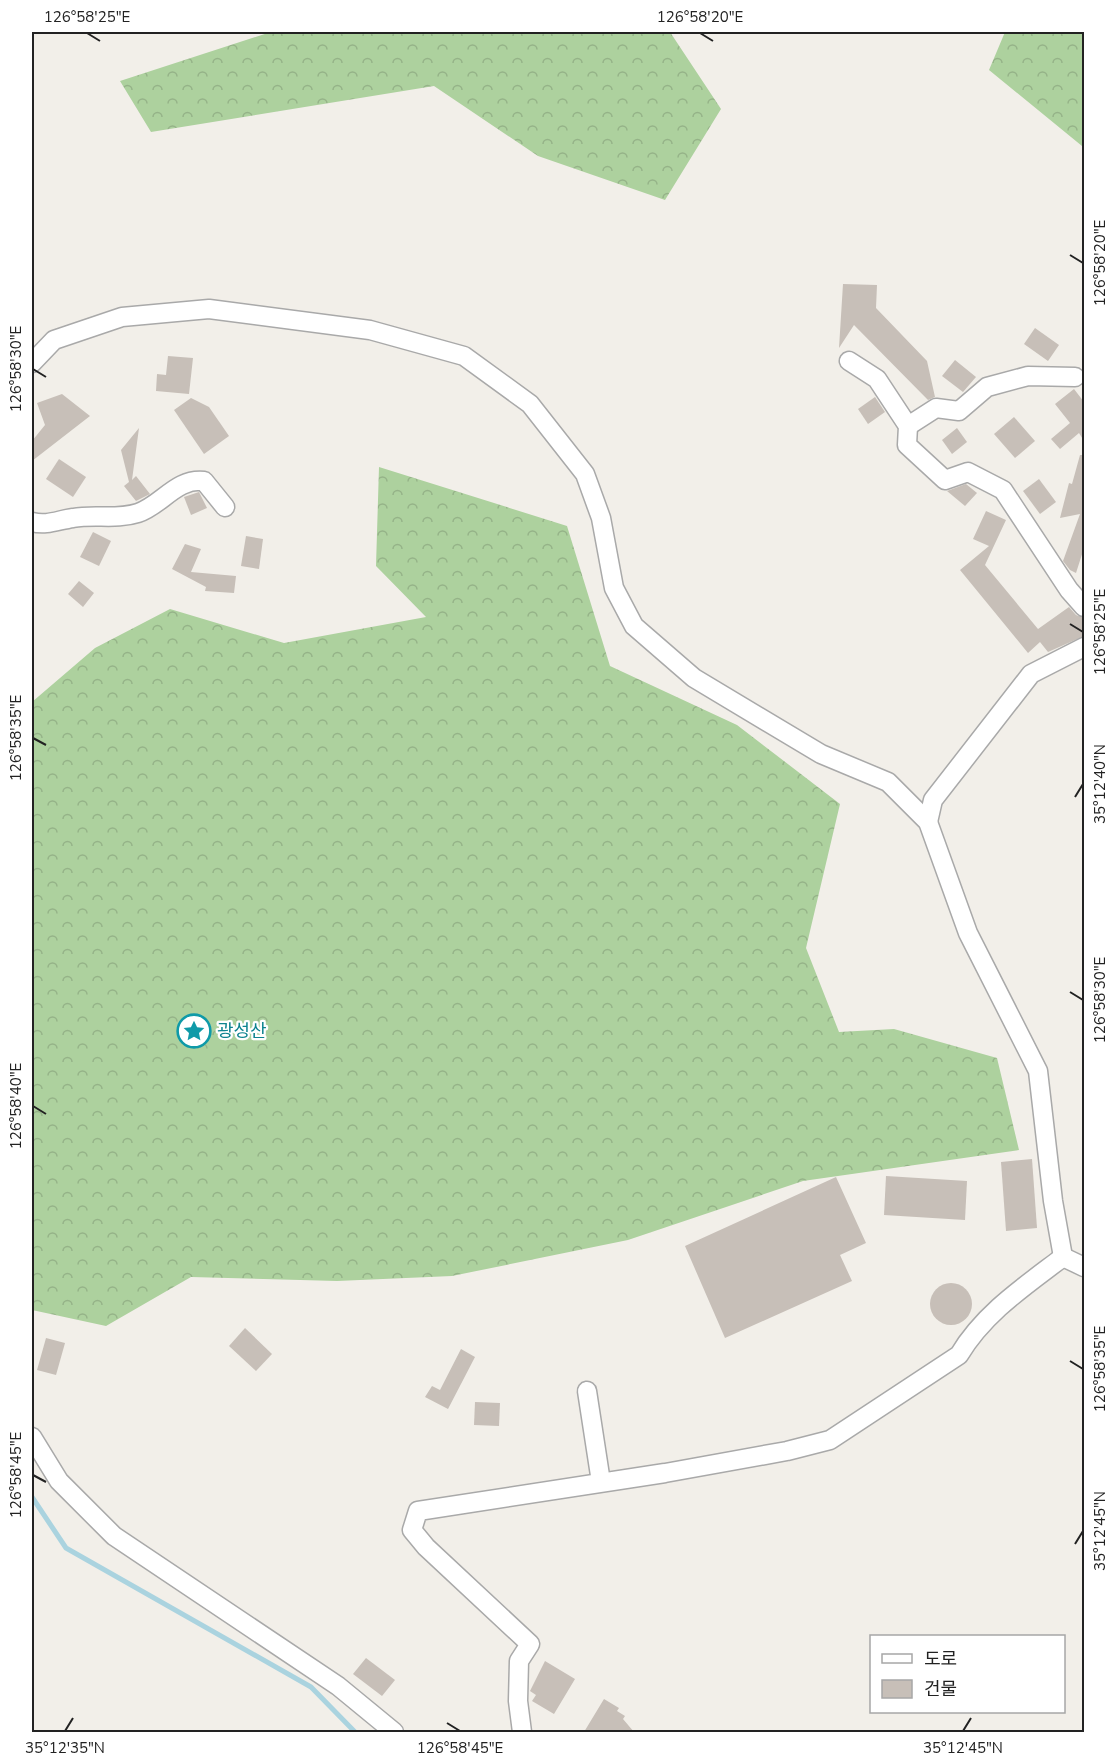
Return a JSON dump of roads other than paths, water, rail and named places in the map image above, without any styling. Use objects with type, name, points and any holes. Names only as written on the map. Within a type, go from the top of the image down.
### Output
[{"type":"street","points":[[32,363],[54,340],[122,317],[209,309],[370,330],[464,356],[530,404],[585,474],[601,518],[614,588],[634,626],[694,678],[821,754],[888,782],[928,822],[968,933],[1038,1071],[1053,1201],[1063,1257]]},
{"type":"street","points":[[849,362],[877,379],[908,426],[907,445],[945,480],[968,472],[1003,490],[1069,590],[1084,607]]},
{"type":"street","points":[[908,426],[936,408],[960,411],[987,387],[1028,375],[1075,377]]},
{"type":"street","points":[[32,522],[43,525],[73,518],[101,515],[111,518],[139,513],[177,487],[193,480],[204,481],[225,507]]},
{"type":"street","points":[[928,822],[933,800],[1031,674],[1084,647]]},
{"type":"street","points":[[1063,1257],[1084,1267]]},
{"type":"street","points":[[522,1732],[518,1701],[519,1661],[530,1644],[426,1547],[412,1530],[418,1511],[776,1453],[830,1440],[958,1355],[971,1334],[1011,1296],[1063,1257]]},
{"type":"street","points":[[587,1391],[601,1482]]},
{"type":"street","points":[[32,1437],[58,1481],[114,1536],[338,1686],[394,1732]]},
{"type":"waterway","points":[[32,1497],[66,1548],[311,1687],[355,1732]]},
{"type":"place","name":"광성산","points":[[194,1031]]}]
